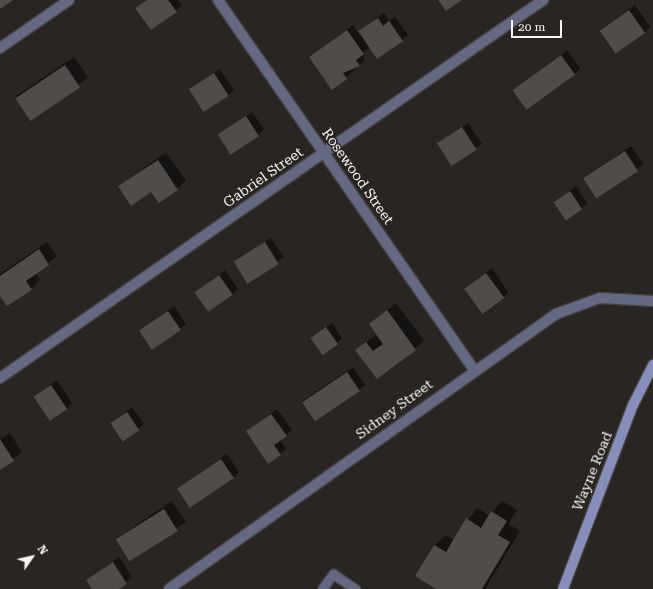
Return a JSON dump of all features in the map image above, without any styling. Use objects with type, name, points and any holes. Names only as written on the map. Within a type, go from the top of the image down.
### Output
[{"type":"main road","name":"Wayne Road","points":[[563,589],[633,405],[653,365]]},
{"type":"street","points":[[0,48],[69,0]]},
{"type":"street","name":"Rosewood Street","points":[[218,0],[474,370]]},
{"type":"street","name":"Gabriel Street","points":[[0,378],[543,0]]},
{"type":"street","name":"Sidney Street","points":[[169,589],[474,370],[570,306],[616,296],[653,301]]},
{"type":"lane","points":[[322,589],[333,574],[355,589]]},
{"type":"building","points":[[0,0],[13,0],[0,9]]},
{"type":"building","points":[[147,0],[168,0],[177,12],[151,30],[135,8]]},
{"type":"building","points":[[438,0],[462,0],[446,11]]},
{"type":"building","points":[[629,10],[645,33],[616,54],[600,31]]},
{"type":"building","points":[[378,18],[383,26],[389,21],[403,41],[377,59],[358,31]]},
{"type":"building","points":[[347,30],[364,54],[356,60],[360,66],[343,73],[347,79],[332,90],[309,57]]},
{"type":"building","points":[[561,55],[575,74],[527,110],[512,90]]},
{"type":"building","points":[[65,65],[80,87],[30,121],[15,99]]},
{"type":"building","points":[[214,73],[229,96],[204,112],[189,89]]},
{"type":"building","points":[[246,116],[259,136],[231,155],[217,135]]},
{"type":"building","points":[[462,127],[477,150],[452,166],[437,143]]},
{"type":"building","points":[[625,151],[638,171],[596,198],[583,178]]},
{"type":"building","points":[[158,160],[178,190],[159,203],[151,192],[131,206],[118,186]]},
{"type":"building","points":[[570,191],[582,209],[566,220],[553,202]]},
{"type":"building","points":[[265,242],[279,264],[247,284],[234,262]]},
{"type":"building","points":[[39,249],[49,265],[26,281],[32,290],[7,306],[0,296],[0,276]]},
{"type":"building","points":[[486,273],[504,298],[482,314],[464,289]]},
{"type":"building","points":[[219,275],[233,295],[208,312],[194,292]]},
{"type":"building","points":[[387,310],[416,350],[377,379],[355,350],[366,342],[373,351],[383,344],[369,324]]},
{"type":"building","points":[[168,311],[181,330],[152,350],[139,331]]},
{"type":"building","points":[[326,327],[338,344],[322,355],[310,338]]},
{"type":"building","points":[[347,372],[360,391],[315,421],[302,402]]},
{"type":"building","points":[[51,385],[67,409],[50,421],[34,397]]},
{"type":"building","points":[[127,412],[139,430],[123,441],[110,423]]},
{"type":"building","points":[[271,414],[287,436],[274,445],[281,455],[268,464],[246,431]]},
{"type":"building","points":[[0,439],[14,461],[0,470]]},
{"type":"building","points":[[221,459],[234,478],[190,508],[177,489]]},
{"type":"building","points":[[164,509],[178,531],[129,561],[116,539]]},
{"type":"building","points":[[491,511],[507,521],[498,535],[510,542],[482,589],[436,589],[415,576],[434,545],[446,552],[466,518],[481,528]]},
{"type":"building","points":[[113,562],[127,584],[119,589],[92,589],[86,580]]}]
